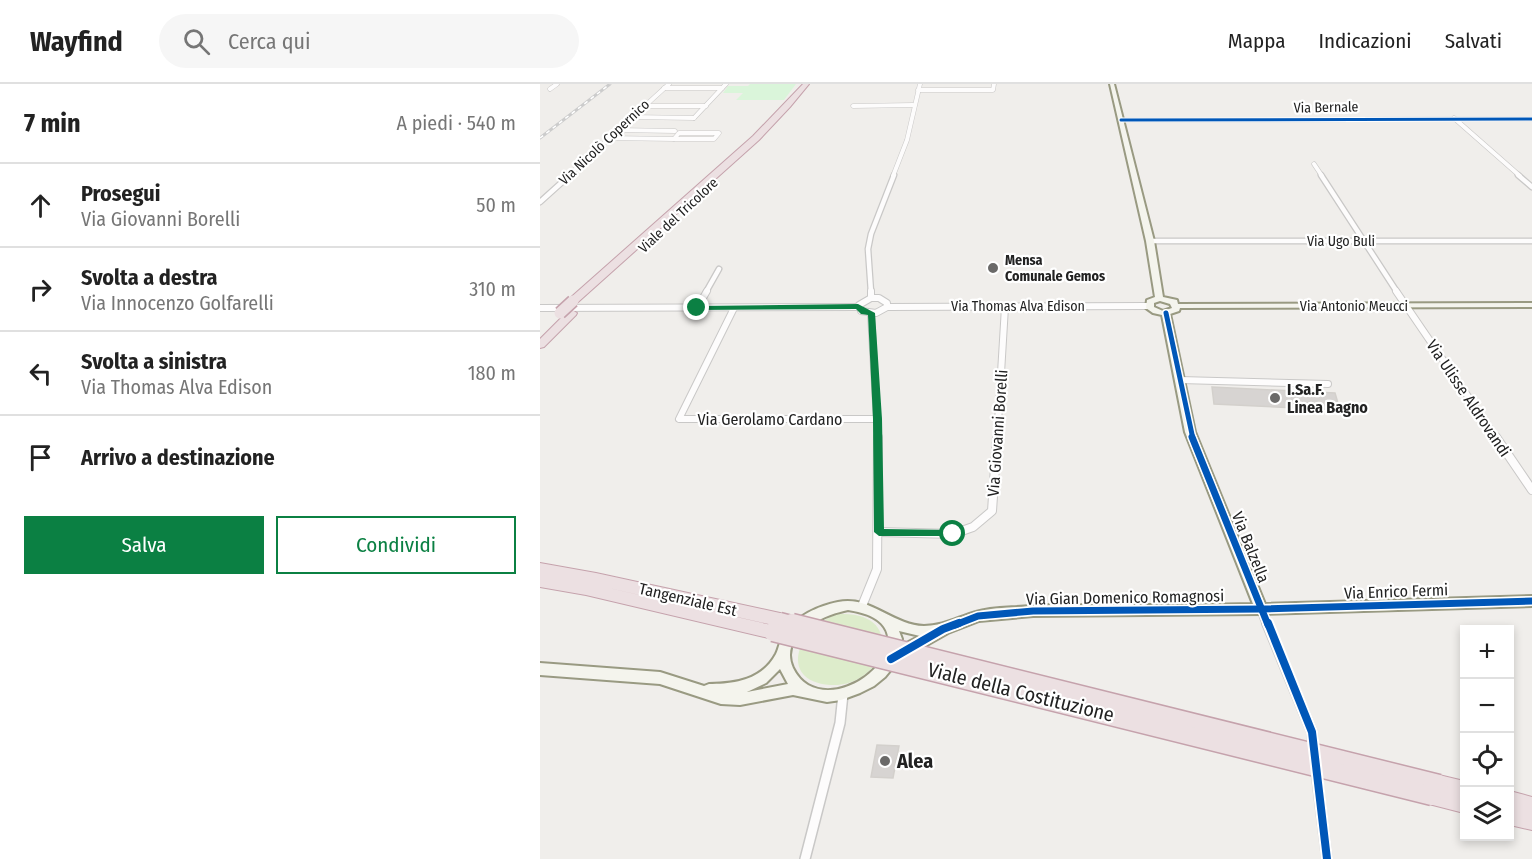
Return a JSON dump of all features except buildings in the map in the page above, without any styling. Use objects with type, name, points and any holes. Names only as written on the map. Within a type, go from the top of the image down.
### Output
[{"type":"highway","name":"Viale del Tricolore","points":[[540,333],[573,307],[705,186],[788,106],[806,84]]},
{"type":"highway","name":"Viale del Tricolore","points":[[705,186],[784,118],[813,84]]},
{"type":"highway","name":"Viale del Tricolore","points":[[540,345],[573,307]]},
{"type":"highway","points":[[540,561],[581,571],[596,579]]},
{"type":"highway","points":[[540,569],[596,579]]},
{"type":"highway","name":"Tangenziale Est","points":[[596,579],[777,626]]},
{"type":"highway","name":"Viale della Costituzione","points":[[540,581],[777,626],[1045,698],[1436,790],[1460,790]]},
{"type":"highway","name":"Viale della Costituzione","points":[[1436,790],[1460,802]]},
{"type":"highway","points":[[1514,802],[1532,807]]},
{"type":"highway","points":[[1514,816],[1532,820]]},
{"type":"street","points":[[550,89],[557,84]]},
{"type":"street","name":"Via Nicolò Copernico","points":[[540,202],[669,84]]},
{"type":"street","points":[[631,117],[694,118],[726,84]]},
{"type":"street","points":[[871,298],[868,249],[871,234],[907,140],[913,105],[920,84]]},
{"type":"street","points":[[956,90],[957,84]]},
{"type":"street","points":[[918,90],[993,90],[994,84]]},
{"type":"street","points":[[1112,84],[1150,241],[1160,298]]},
{"type":"street","points":[[664,88],[722,88]]},
{"type":"street","points":[[853,106],[913,105]]},
{"type":"street","points":[[644,106],[706,106]]},
{"type":"street","points":[[1454,118],[1532,187]]},
{"type":"street","name":"Via Bernale","points":[[1121,120],[1532,119]]},
{"type":"street","points":[[617,130],[675,131]]},
{"type":"street","points":[[608,138],[674,139],[714,139],[719,133],[680,133],[674,139]]},
{"type":"street","name":"Via Ulisse Aldrovandi","points":[[1314,164],[1406,306],[1532,490]]},
{"type":"street","name":"Via Ugo Buli","points":[[1150,241],[1532,241]]},
{"type":"street","points":[[697,308],[719,269]]},
{"type":"street","points":[[540,308],[858,307],[864,312],[871,313],[887,307],[886,301],[871,298],[860,302],[858,307]]},
{"type":"street","points":[[1160,298],[1171,300],[1177,306],[1174,311],[1166,313],[1153,310],[1148,306],[1152,300],[1160,298]]},
{"type":"street","name":"Via Antonio Meucci","points":[[1177,306],[1532,305]]},
{"type":"street","name":"Via Thomas Alva Edison","points":[[887,307],[1148,306]]},
{"type":"street","name":"Via Giovanni Borelli","points":[[879,532],[953,534],[973,527],[992,511],[1005,307]]},
{"type":"street","name":"Via Gerolamo Cardano","points":[[734,308],[679,419],[878,419]]},
{"type":"street","points":[[862,606],[877,569],[879,532],[878,419],[871,313]]},
{"type":"street","name":"Via Balzella","points":[[1166,313],[1190,432],[1312,732],[1327,859]]},
{"type":"street","points":[[1180,380],[1328,384]]},
{"type":"street","name":"Via Enrico Fermi","points":[[1261,609],[1532,600]]},
{"type":"street","points":[[540,669],[643,675],[698,689],[721,698],[740,699],[793,689],[832,695],[843,694],[872,681],[883,671],[891,659],[894,645],[893,631],[876,611],[862,606],[833,606],[806,619],[788,641],[784,653],[766,676],[745,688],[732,691],[698,689]]},
{"type":"street","name":"Via Gian Domenico Romagnosi","points":[[891,659],[943,629],[978,616],[1033,611],[1261,609]]},
{"type":"street","name":"Via Gian Domenico Romagnosi","points":[[886,620],[909,630],[923,632],[943,629]]},
{"type":"street","points":[[784,653],[785,666],[790,677],[799,686],[811,692]]},
{"type":"street","points":[[805,859],[840,723],[843,694]]},
{"type":"green space","points":[[750,84],[796,84],[784,100],[736,100],[743,93],[723,93],[728,86],[748,86]]},
{"type":"green space","points":[[839,614],[861,616],[875,624],[881,636],[881,649],[875,663],[864,675],[849,683],[830,685],[813,681],[803,674],[798,664],[799,652],[804,640],[813,629]]},
{"type":"railway","points":[[540,138],[610,84]]},
{"type":"cycle path","points":[[1121,120],[1532,119]]},
{"type":"cycle path","points":[[1166,313],[1190,432],[1312,732],[1327,859]]},
{"type":"cycle path","points":[[891,659],[943,629],[978,616],[1033,611],[1261,609],[1532,601]]},
{"type":"place","name":"Mensa Comunale Gemos","points":[[993,268]]},
{"type":"place","name":"I.Sa.F. Linea Bagno","points":[[1275,398]]},
{"type":"place","name":"Alea","points":[[885,761]]},
{"type":"route","points":[[697,308],[858,307],[864,312],[871,313],[878,419],[879,532],[953,534]]}]
